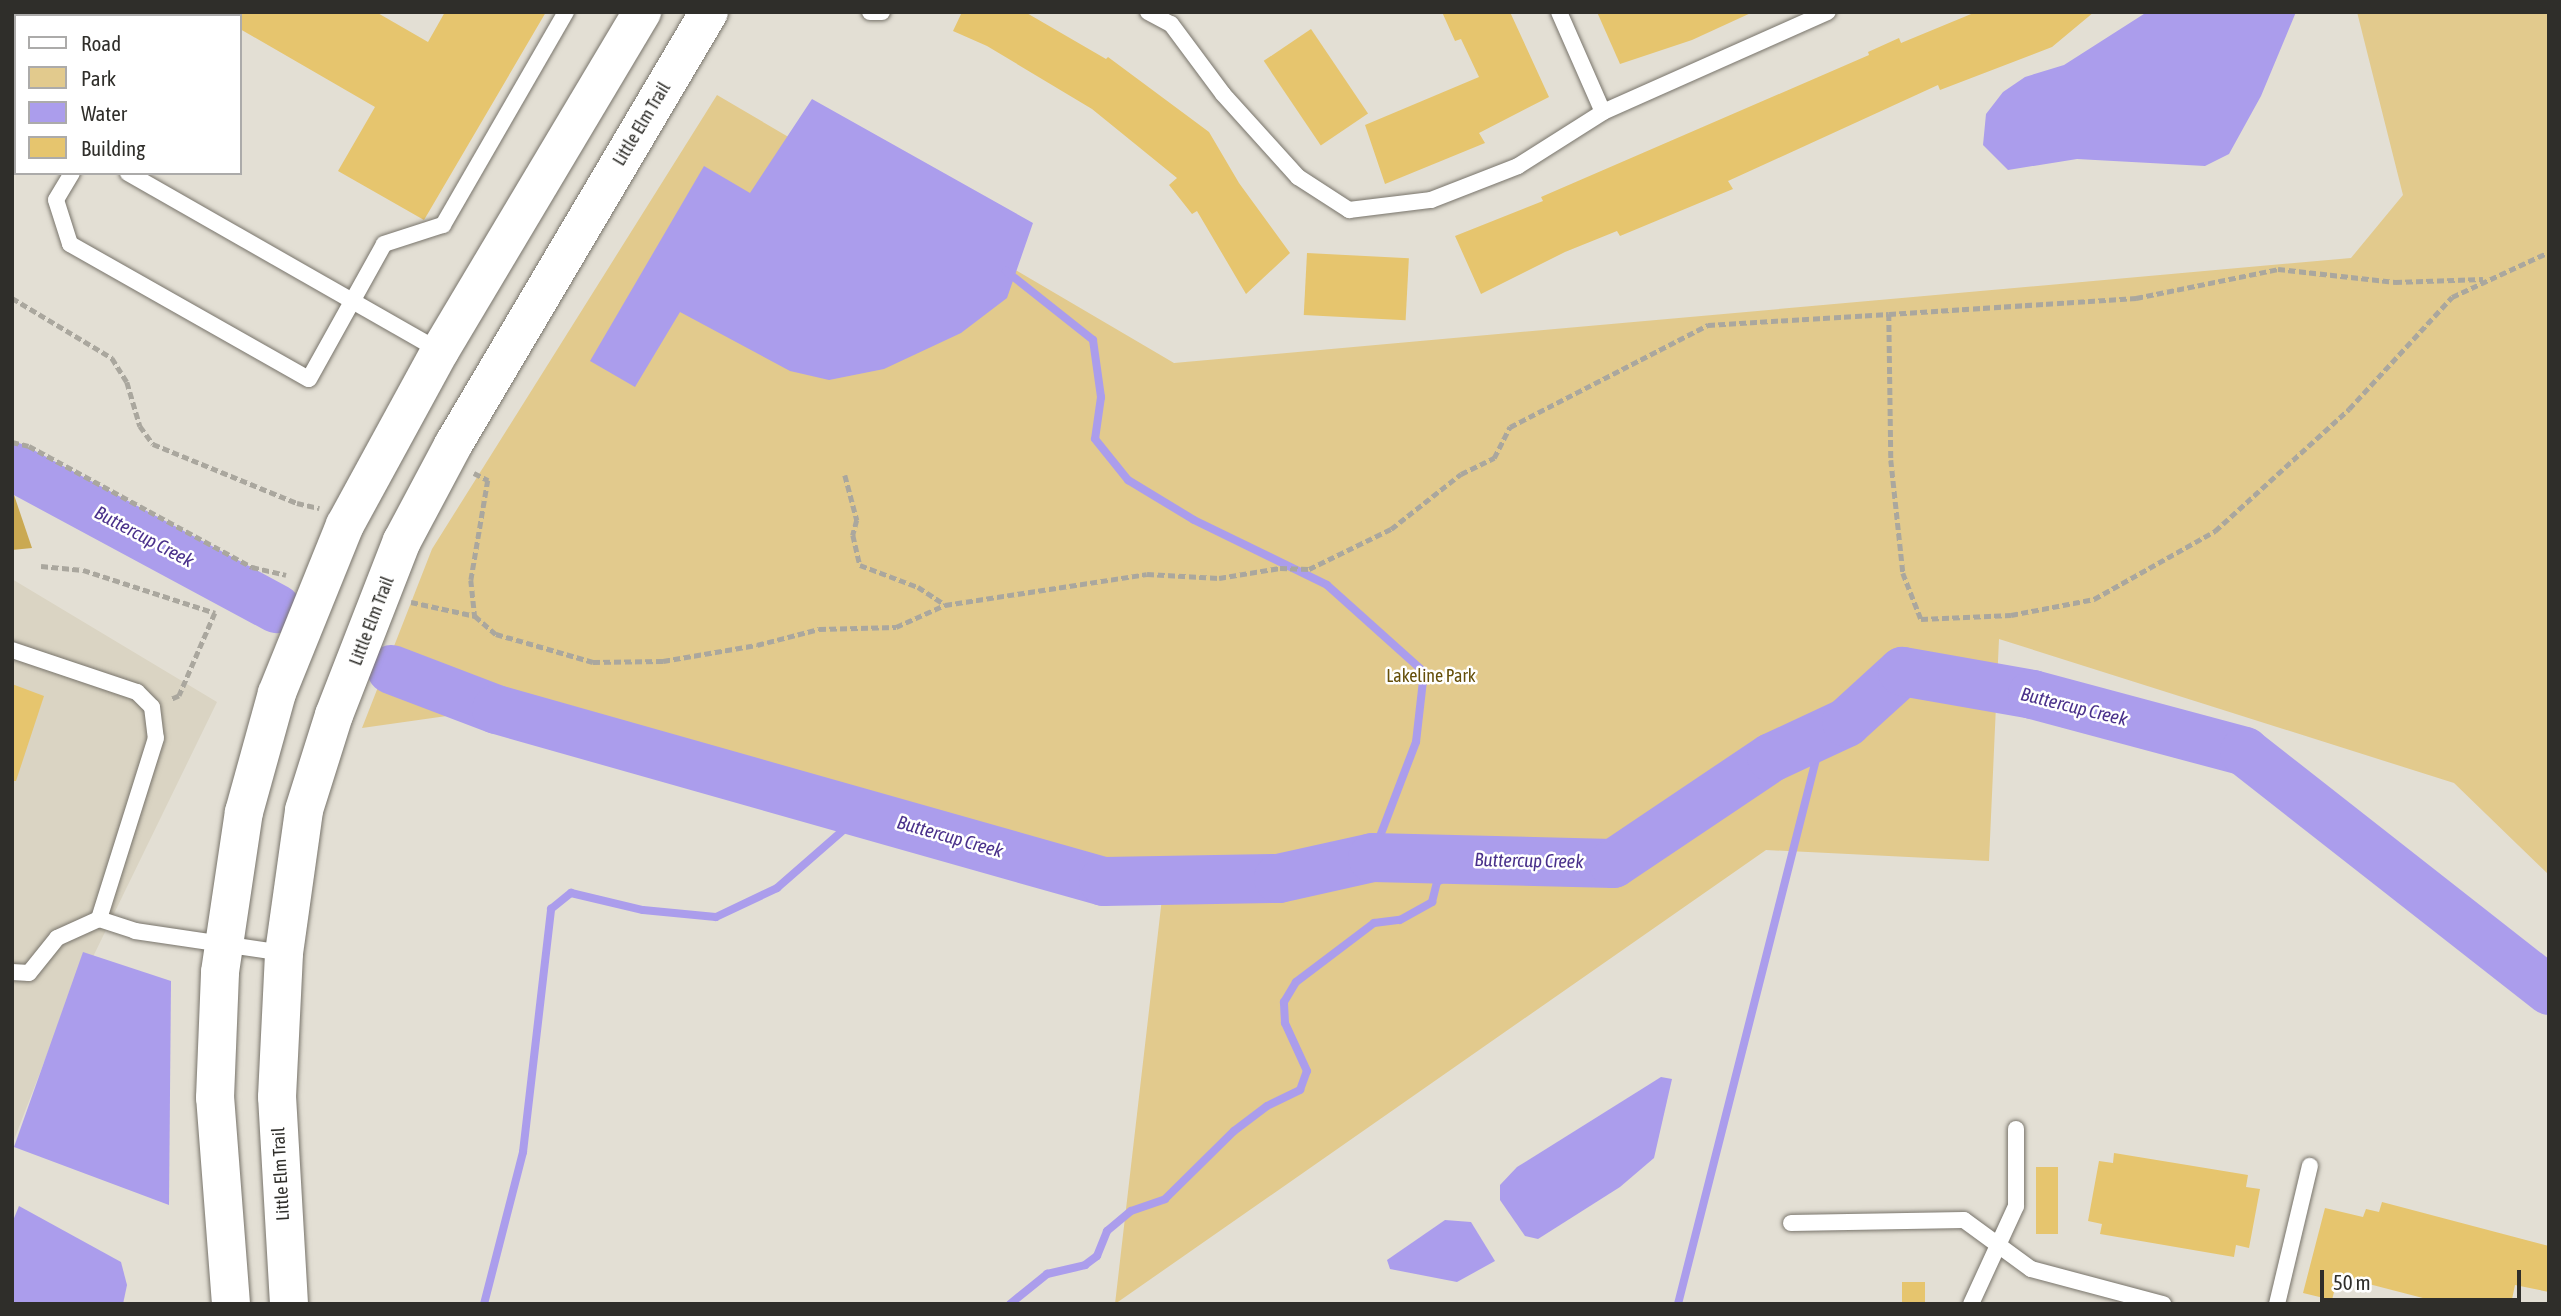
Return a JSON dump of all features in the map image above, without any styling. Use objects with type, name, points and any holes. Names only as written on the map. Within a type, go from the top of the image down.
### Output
[{"type":"street","points":[[231,1304],[215,1098],[223,943],[244,811],[277,693],[345,525],[440,351],[642,12]]},
{"type":"street","name":"Little Elm Trail","points":[[289,1304],[277,1097],[284,953],[304,810],[334,715],[402,541],[453,445],[709,12]]},
{"type":"lane","points":[[71,175],[56,200],[70,244],[309,379],[384,244],[443,225],[566,12]]},
{"type":"lane","points":[[870,12],[881,12]]},
{"type":"lane","points":[[1148,12],[1175,18],[1223,93],[1298,177],[1349,210],[1431,200],[1518,166],[1603,112],[1828,12]]},
{"type":"lane","points":[[1559,12],[1603,112]]},
{"type":"lane","points":[[132,175],[440,351]]},
{"type":"lane","points":[[12,650],[137,692],[152,707],[156,738],[99,919]]},
{"type":"lane","points":[[12,972],[29,973],[57,938],[99,919],[135,931],[284,953]]},
{"type":"lane","points":[[1971,1304],[2016,1206],[2016,1129]]},
{"type":"lane","points":[[2277,1304],[2310,1166]]},
{"type":"lane","points":[[1791,1223],[1964,1220],[2031,1269],[2164,1304]]},
{"type":"path","points":[[1889,314],[1891,460],[1903,573],[1921,619],[2011,615],[2094,599],[2215,531],[2349,409],[2452,297],[2549,251]]},
{"type":"path","points":[[410,602],[475,616],[496,634],[593,662],[649,661],[757,645],[819,629],[865,624],[896,627],[945,605],[1147,574],[1219,578],[1280,568],[1309,569],[1391,529],[1461,474],[1494,458],[1510,427],[1708,325],[2136,298],[2278,269],[2395,282],[2487,279]]},
{"type":"path","points":[[12,298],[112,358],[127,382],[140,426],[153,444],[297,503],[326,510]]},
{"type":"path","points":[[12,442],[29,446],[252,567],[286,575]]},
{"type":"path","points":[[472,472],[488,480],[471,580],[475,616]]},
{"type":"path","points":[[845,475],[857,520],[853,535],[860,565],[918,587],[945,605]]},
{"type":"path","points":[[41,566],[83,570],[215,613],[179,696],[152,707]]},
{"type":"shaded area","points":[[12,489],[32,548],[12,550]]},
{"type":"shaded area","points":[[12,579],[217,702],[53,1039],[12,1145]]},
{"type":"green space","name":"Lakeline Park","points":[[2357,12],[2549,12],[2549,875],[2454,783],[1999,639],[1989,861],[1766,850],[1115,1304],[1164,881],[496,709],[362,728],[432,549],[717,95],[1174,363],[2351,258],[2403,195]]},
{"type":"water","points":[[2147,12],[2296,12],[2261,96],[2229,154],[2205,166],[2077,159],[2008,170],[1983,145],[1986,114],[2003,92],[2025,77],[2064,65]]},
{"type":"water","points":[[812,99],[1033,223],[1007,298],[961,333],[884,369],[829,380],[790,371],[680,312],[635,387],[590,361],[704,166],[750,193]]},
{"type":"water","points":[[83,952],[171,981],[169,1205],[14,1147]]},
{"type":"water","points":[[1661,1077],[1672,1079],[1654,1158],[1620,1187],[1538,1239],[1525,1236],[1500,1200],[1500,1185],[1517,1167]]},
{"type":"water","points":[[19,1206],[121,1262],[127,1285],[123,1304],[12,1304],[12,1223]]},
{"type":"water","points":[[1445,1220],[1471,1222],[1495,1261],[1457,1282],[1390,1269],[1387,1260]]},
{"type":"building","points":[[376,12],[428,42],[445,12],[546,12],[424,220],[338,171],[375,107],[242,30],[240,14]]},
{"type":"building","points":[[962,12],[1025,12],[1106,59],[1108,57],[1209,132],[1239,183],[1290,253],[1246,294],[1197,211],[1192,214],[1169,185],[1177,178],[1092,109],[987,46],[953,31]]},
{"type":"building","points":[[1442,12],[1510,12],[1549,97],[1479,133],[1485,143],[1385,184],[1365,125],[1479,77],[1461,39],[1455,41]]},
{"type":"building","points":[[1597,12],[1753,12],[1692,40],[1620,64]]},
{"type":"building","points":[[1976,12],[2094,12],[2052,47],[1940,90],[1938,85],[1728,181],[1733,189],[1620,236],[1617,231],[1565,252],[1481,294],[1455,236],[1543,201],[1541,197],[1869,55],[1868,52],[1899,38],[1901,43]]},
{"type":"building","points":[[1311,29],[1368,114],[1321,145],[1264,61]]},
{"type":"building","points":[[1307,253],[1409,258],[1406,320],[1304,315]]},
{"type":"building","points":[[12,684],[44,696],[16,781],[12,781]]},
{"type":"building","points":[[2114,1153],[2248,1175],[2246,1187],[2260,1189],[2249,1248],[2236,1245],[2234,1257],[2100,1234],[2102,1224],[2088,1221],[2099,1161],[2113,1163]]},
{"type":"building","points":[[2036,1167],[2058,1167],[2058,1234],[2036,1234]]},
{"type":"building","points":[[2382,1202],[2549,1246],[2549,1292],[2515,1285],[2511,1304],[2446,1304],[2338,1276],[2332,1300],[2303,1293],[2325,1208],[2363,1217],[2366,1209],[2379,1212]]},
{"type":"building","points":[[1902,1282],[1925,1282],[1925,1304],[1902,1304]]},
{"type":"waterway","points":[[1006,271],[1093,340],[1101,397],[1095,439],[1128,480],[1194,520],[1327,585],[1424,672],[1416,742],[1372,857]]},
{"type":"waterway","name":"Buttercup Creek","points":[[12,466],[276,608]]},
{"type":"waterway","name":"Buttercup Creek","points":[[391,669],[496,709],[1103,881],[1278,878],[1372,857],[1613,863],[1771,757],[1846,722],[1902,671],[2032,694],[2244,751],[2549,990]]},
{"type":"waterway","points":[[1678,1304],[1823,732]]},
{"type":"waterway","points":[[484,1304],[523,1152],[551,909],[571,893],[643,910],[716,917],[777,888],[863,813]]},
{"type":"waterway","points":[[1010,1304],[1047,1274],[1085,1265],[1097,1256],[1107,1231],[1131,1211],[1165,1199],[1234,1131],[1267,1106],[1300,1090],[1307,1071],[1285,1023],[1284,1002],[1296,982],[1374,923],[1400,920],[1432,902],[1437,882],[1480,860]]}]
